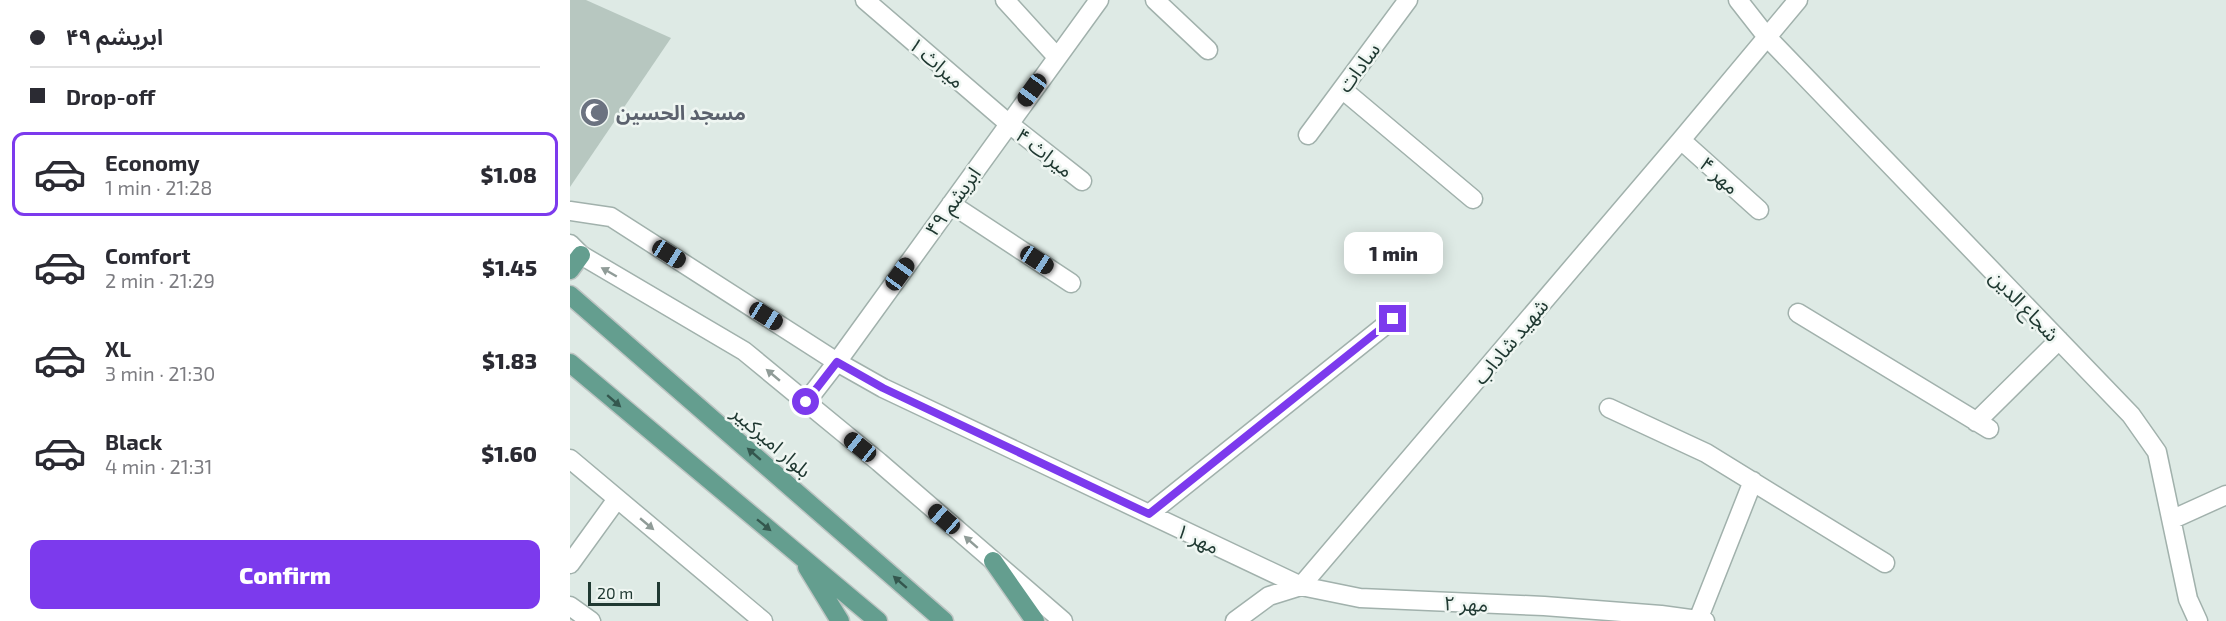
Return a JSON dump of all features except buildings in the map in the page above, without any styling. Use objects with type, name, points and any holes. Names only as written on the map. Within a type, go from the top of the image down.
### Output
[{"type":"main road","points":[[570,270],[576,250]]},
{"type":"main road","name":"بلوار امیرکبیر","points":[[570,296],[944,621]]},
{"type":"main road","points":[[570,363],[878,621]]},
{"type":"main road","points":[[798,553],[840,621]]},
{"type":"main road","points":[[993,561],[1035,621]]},
{"type":"street","name":"میراث ۱","points":[[865,0],[1008,123]]},
{"type":"street","points":[[1005,0],[1057,57]]},
{"type":"street","name":"ابریشم ۴۹","points":[[806,402],[1099,0]]},
{"type":"street","points":[[1155,0],[1208,50]]},
{"type":"street","name":"سادات","points":[[1308,135],[1408,0]]},
{"type":"street","name":"شجاع الدین","points":[[1738,0],[1767,37],[2130,415],[2157,452],[2173,519],[2188,599],[2198,621]]},
{"type":"street","name":"شهید شاداب","points":[[1300,586],[1798,0]]},
{"type":"street","points":[[1342,89],[1473,199]]},
{"type":"street","name":"میراث ۴","points":[[1008,123],[1082,180]]},
{"type":"street","name":"مهر ۴","points":[[1681,140],[1759,210]]},
{"type":"street","points":[[951,204],[1071,283]]},
{"type":"street","name":"مهر ۱","points":[[570,211],[611,217],[837,362],[883,388],[1300,586]]},
{"type":"street","points":[[576,250],[744,351],[1062,621]]},
{"type":"street","points":[[1797,313],[1982,425],[2058,340]]},
{"type":"street","points":[[1149,514],[1393,319]]},
{"type":"street","points":[[1609,408],[1706,453],[1885,563]]},
{"type":"street","points":[[570,459],[763,621]]},
{"type":"street","points":[[1702,621],[1753,481]]},
{"type":"street","points":[[2173,519],[2226,495]]},
{"type":"street","points":[[570,564],[617,499]]},
{"type":"street","points":[[1235,621],[1269,596],[1300,586]]},
{"type":"street","name":"مهر ۲","points":[[1300,586],[1360,598],[1544,606],[1661,615],[1702,621]]},
{"type":"street","points":[[570,606],[591,621]]},
{"type":"place","name":"مسجد الحسین","points":[[595,112]]},
{"type":"route","points":[[806,402],[837,362],[883,388],[1149,514],[1393,319]]}]
